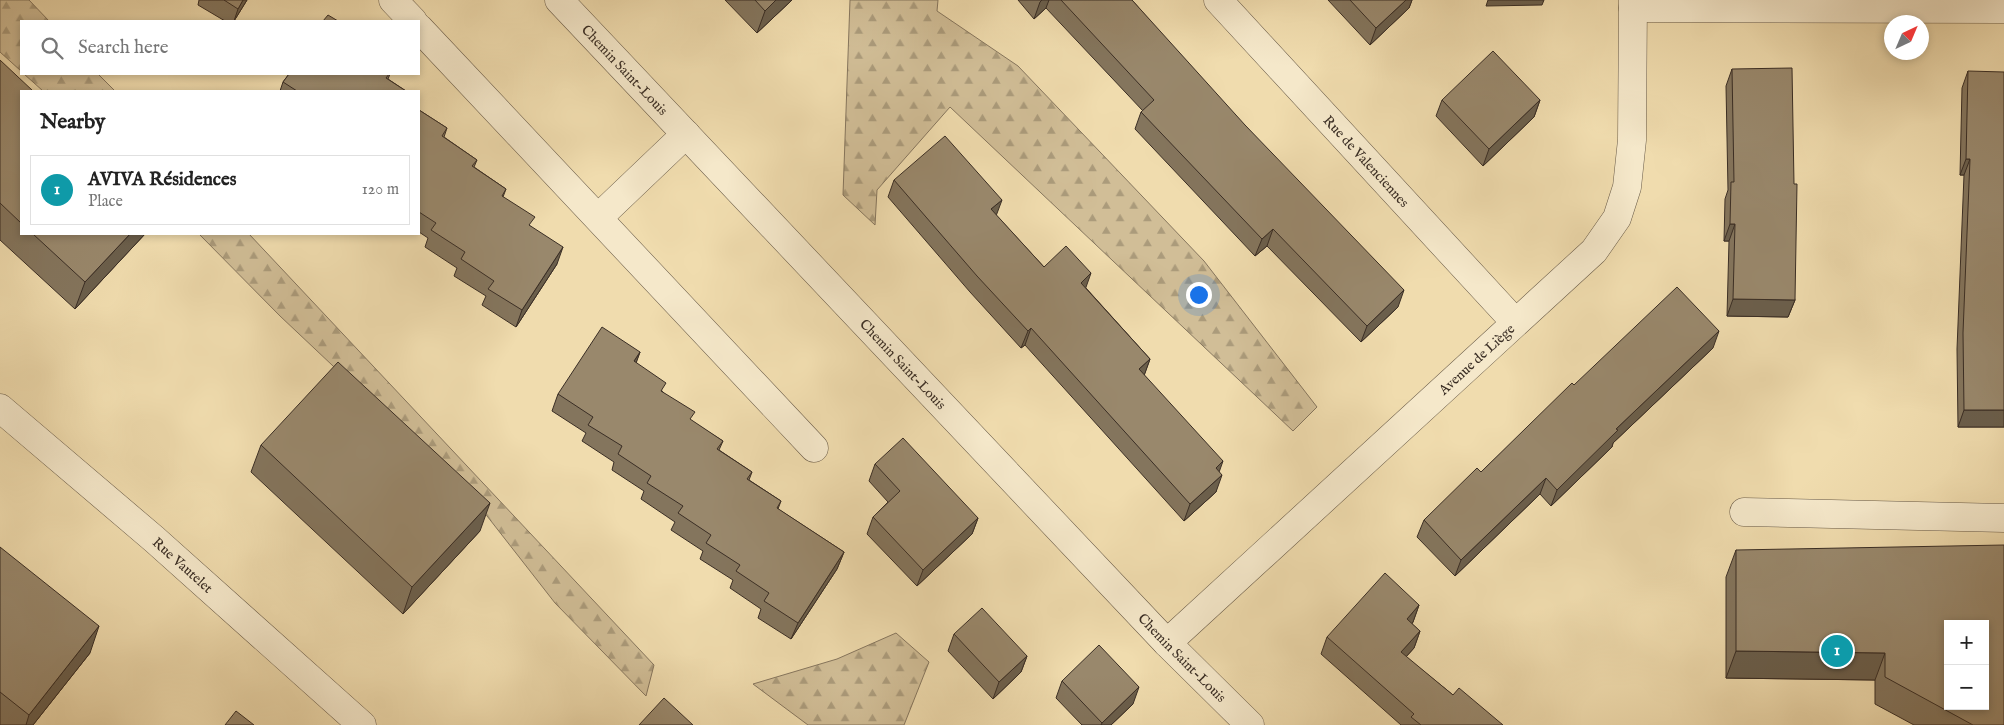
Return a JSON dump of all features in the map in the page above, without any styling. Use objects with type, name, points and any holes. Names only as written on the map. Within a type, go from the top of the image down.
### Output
[{"type":"street","points":[[392,0],[412,20]]},
{"type":"street","name":"Chemin Saint-Louis","points":[[559,0],[1167,643],[1250,725]]},
{"type":"street","name":"Rue de Valenciennes","points":[[1218,0],[1515,322]]},
{"type":"street","points":[[1633,4],[2004,9]]},
{"type":"street","name":"Avenue de Liège","points":[[1167,643],[1594,251],[1617,218],[1627,187],[1632,140],[1633,4]]},
{"type":"street","points":[[420,29],[599,217],[814,448]]},
{"type":"street","points":[[599,217],[686,134]]},
{"type":"street","name":"Rue Vautelet","points":[[0,408],[154,539],[362,725]]},
{"type":"street","points":[[1744,512],[2004,518]]},
{"type":"green space","points":[[0,0],[29,0],[48,20],[20,20],[20,70],[0,52]]},
{"type":"green space","points":[[850,0],[938,0],[937,11],[1018,66],[1204,261],[1317,407],[1293,431],[950,107],[877,190],[875,225],[843,195]]},
{"type":"green space","points":[[25,75],[99,75],[114,90],[42,90]]},
{"type":"green space","points":[[200,235],[250,235],[654,665],[646,696],[555,603],[473,498],[280,316]]},
{"type":"green space","points":[[896,633],[929,662],[904,725],[808,725],[753,684],[837,659]]},
{"type":"building","points":[[224,0],[243,0],[238,9]]},
{"type":"building","points":[[755,0],[776,0],[765,11]]},
{"type":"building","points":[[1061,0],[1132,0],[1245,125],[1404,290],[1367,326],[1273,229],[1262,239],[1141,112],[1154,100]]},
{"type":"building","points":[[1350,0],[1406,0],[1376,28]]},
{"type":"building","points":[[328,15],[336,20],[324,20]]},
{"type":"building","points":[[1493,51],[1540,100],[1489,149],[1442,100]]},
{"type":"building","points":[[0,60],[32,90],[20,90],[20,222],[0,203]]},
{"type":"building","points":[[1792,68],[1794,184],[1797,184],[1795,300],[1733,299],[1735,224],[1730,224],[1731,182],[1734,182],[1732,69]]},
{"type":"building","points":[[1968,71],[2004,72],[2004,410],[1964,410],[1963,333],[1970,159],[1966,159]]},
{"type":"building","points":[[288,75],[388,75],[386,78],[404,90],[295,90],[283,82]]},
{"type":"building","points":[[420,111],[447,128],[442,136],[477,160],[472,166],[506,189],[502,196],[535,217],[529,225],[563,247],[522,310],[488,289],[494,281],[461,259],[465,252],[431,230],[436,223],[420,213]]},
{"type":"building","points":[[945,136],[1002,200],[991,209],[1044,267],[1066,246],[1091,273],[1081,283],[1150,359],[1139,369],[1223,461],[1216,468],[1222,475],[1190,504],[1031,328],[1028,331],[977,276],[894,180]]},
{"type":"building","points":[[34,235],[129,235],[85,282]]},
{"type":"building","points":[[1677,287],[1719,331],[1616,429],[1618,430],[1557,490],[1546,478],[1461,560],[1424,520],[1477,468],[1481,472],[1572,383],[1574,385]]},
{"type":"building","points":[[602,327],[640,352],[634,361],[666,383],[661,391],[695,412],[690,419],[723,441],[717,449],[752,472],[747,479],[781,501],[777,508],[844,552],[798,623],[764,601],[769,593],[736,571],[740,565],[706,543],[711,535],[678,513],[683,506],[647,483],[651,476],[618,454],[622,446],[588,425],[593,417],[558,394]]},
{"type":"building","points":[[338,362],[490,503],[412,587],[261,445]]},
{"type":"building","points":[[903,438],[978,518],[923,570],[873,517],[900,491],[875,464]]},
{"type":"building","points":[[2004,545],[2004,725],[1973,725],[1946,710],[1989,710],[1989,620],[1944,620],[1944,709],[1885,677],[1885,653],[1736,651],[1736,550]]},
{"type":"building","points":[[0,547],[99,626],[29,715],[0,692]]},
{"type":"building","points":[[1385,573],[1419,605],[1407,619],[1420,631],[1401,652],[1453,695],[1459,688],[1503,725],[1421,725],[1411,717],[1414,714],[1327,637]]},
{"type":"building","points":[[982,608],[1027,656],[999,682],[954,634]]},
{"type":"building","points":[[1099,645],[1139,687],[1102,723],[1062,681]]},
{"type":"building","points":[[664,698],[693,725],[639,725]]},
{"type":"building","points":[[236,711],[254,725],[225,725]]},
{"type":"place","name":"AVIVA Résidences","points":[[1837,651]]}]
